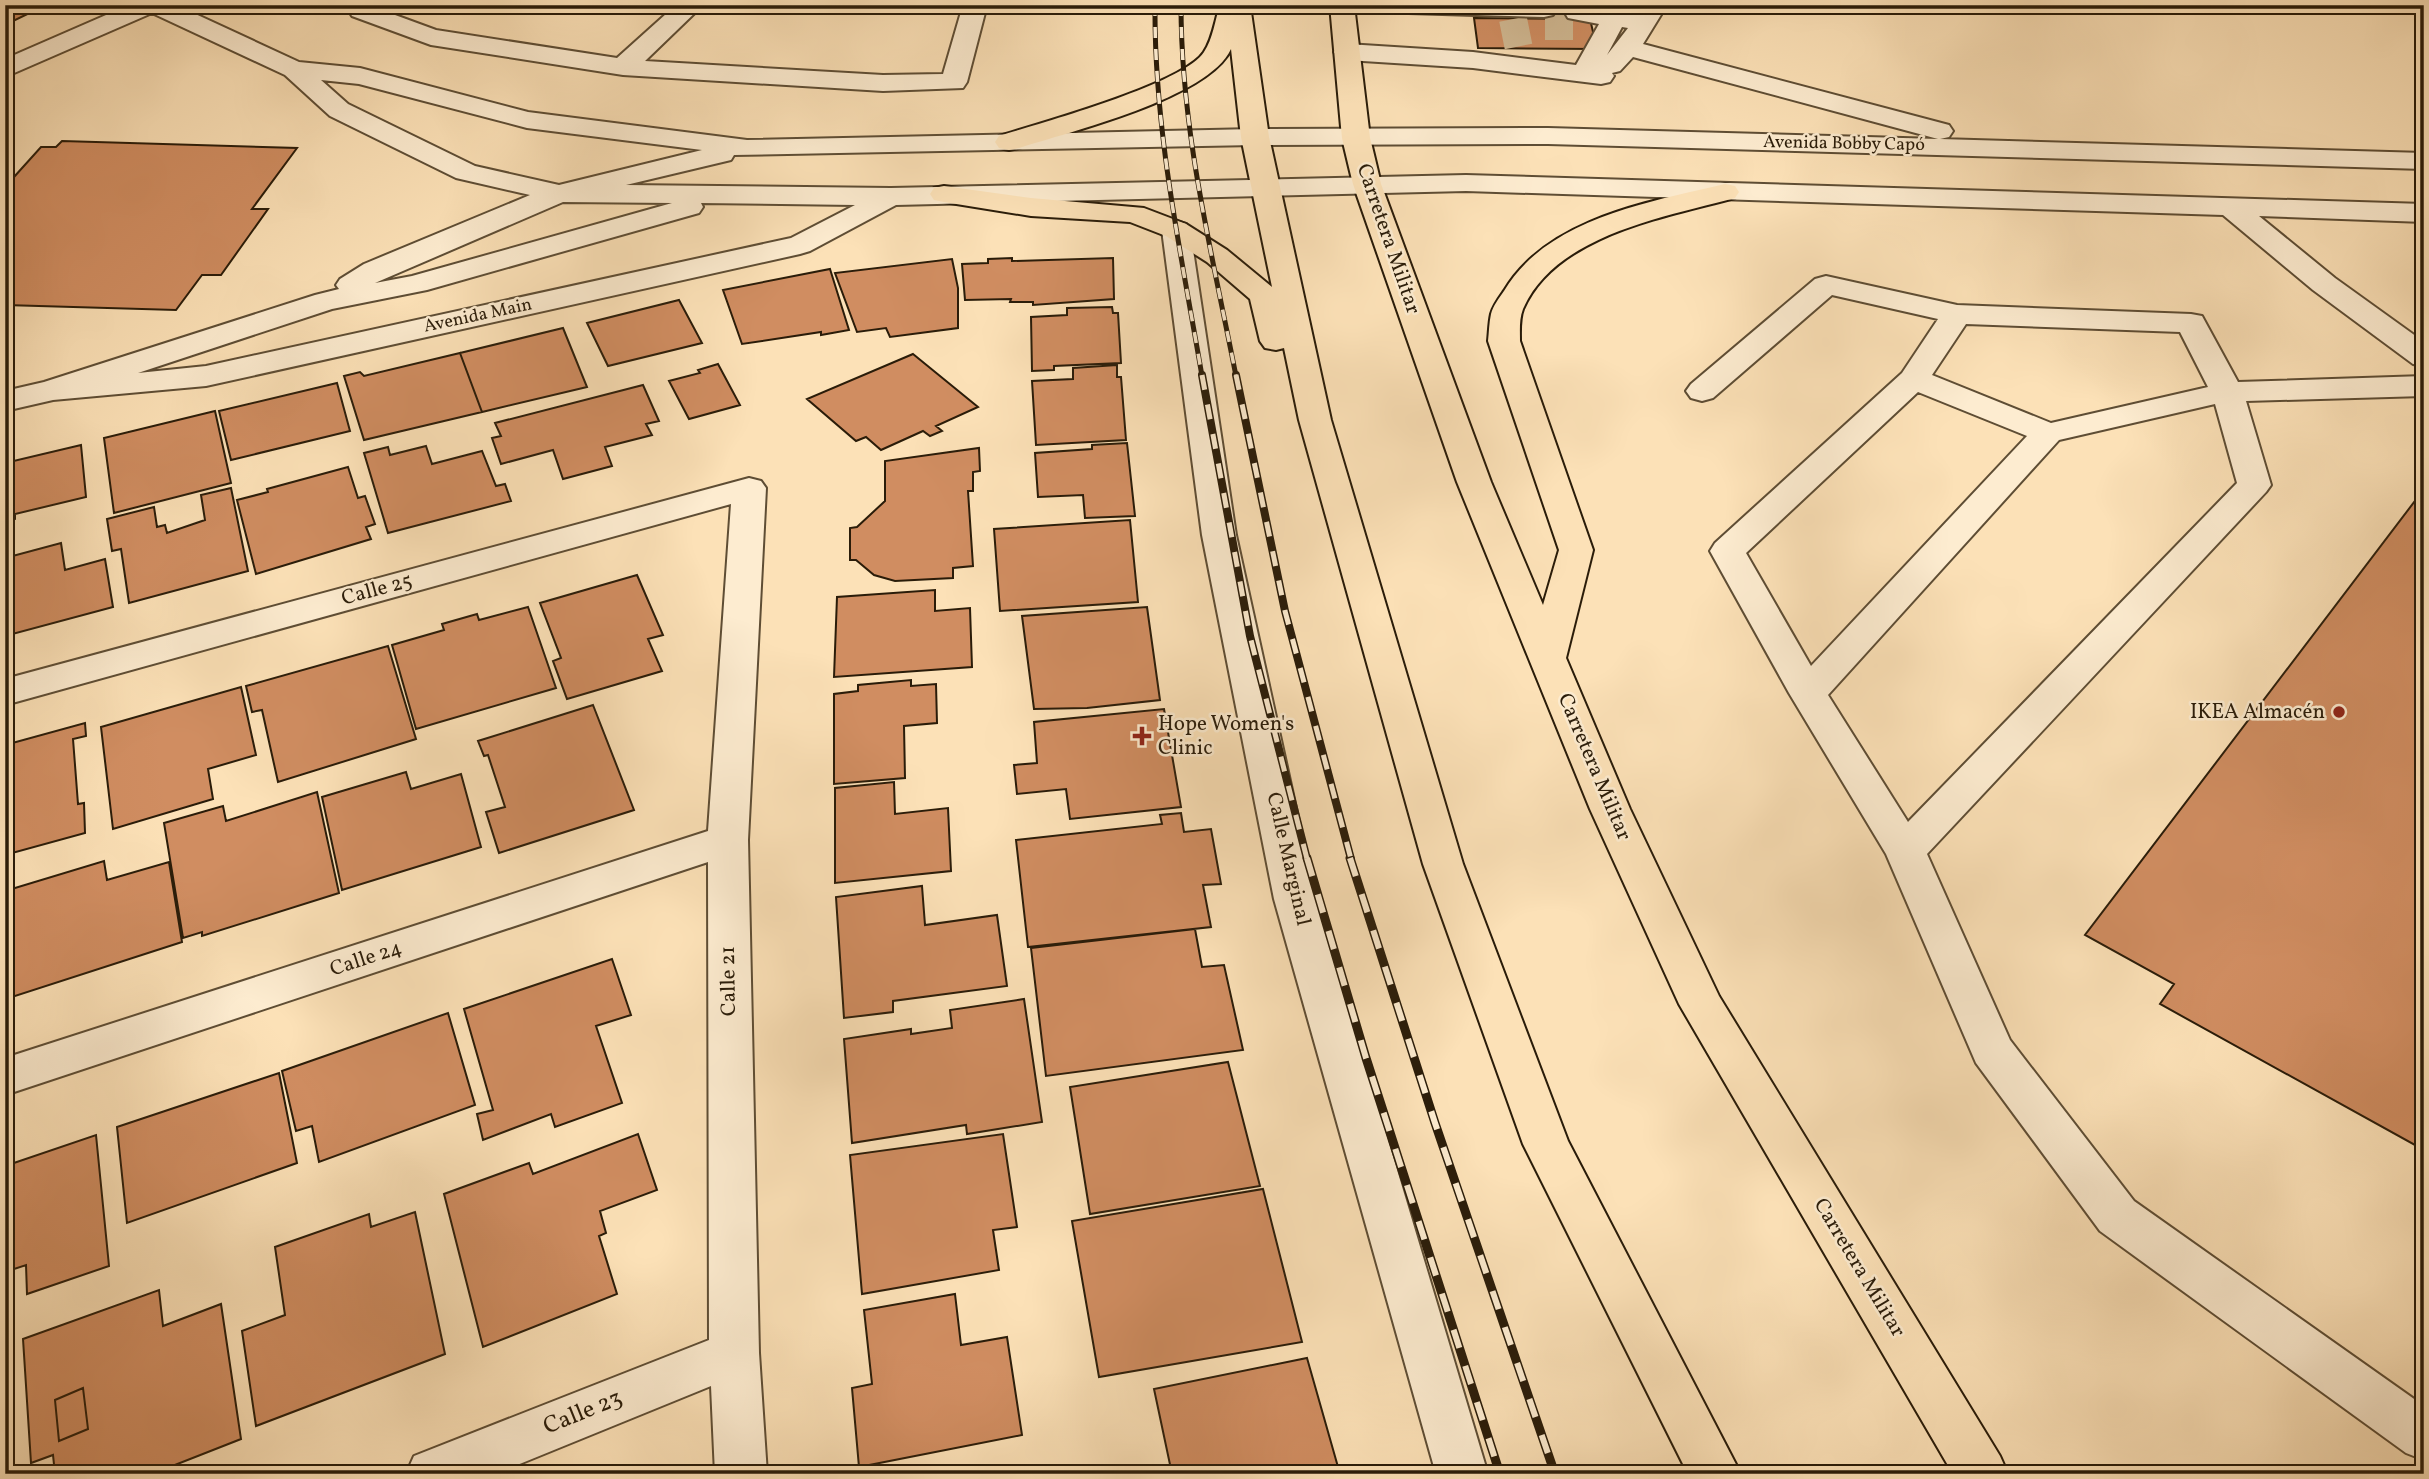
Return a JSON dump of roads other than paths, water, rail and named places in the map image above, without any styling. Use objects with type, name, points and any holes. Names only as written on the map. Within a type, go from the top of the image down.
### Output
[{"type":"main road","points":[[1009,142],[1131,102],[1181,81],[1214,58],[1232,5]]},
{"type":"main road","points":[[1238,5],[1266,187],[1315,420],[1443,864],[1546,1144],[1715,1474]]},
{"type":"main road","name":"Carretera Militar","points":[[1342,5],[1356,138],[1367,184],[1474,482],[1610,809],[1701,1004],[1982,1474]]},
{"type":"main road","points":[[1547,658],[1576,550],[1504,341],[1507,311],[1533,269],[1600,228],[1725,192]]},
{"type":"main road","points":[[944,194],[1031,207],[1134,214],[1176,230],[1217,256],[1264,296],[1295,419],[1325,455]]},
{"type":"street","points":[[5,69],[153,5],[294,69],[339,110],[466,172],[559,193],[891,197],[1466,183],[2424,213]]},
{"type":"street","points":[[366,5],[361,11],[431,37],[623,67],[883,83],[954,82],[975,5]]},
{"type":"street","points":[[623,67],[691,5]]},
{"type":"street","points":[[1375,5],[1544,10]]},
{"type":"street","points":[[1465,8],[1474,60]]},
{"type":"street","points":[[1578,72],[1618,12]]},
{"type":"street","points":[[1346,52],[1474,60],[1521,57],[1578,72],[1628,48],[1649,14],[1577,13]]},
{"type":"street","points":[[1628,48],[2002,148]]},
{"type":"street","points":[[294,69],[360,76],[527,120],[747,148]]},
{"type":"street","name":"Avenida Bobby Capó","points":[[747,148],[1260,138],[1548,136],[2424,161]]},
{"type":"street","points":[[326,302],[375,270],[559,193],[747,148]]},
{"type":"street","name":"Avenida Main","points":[[5,401],[53,390],[326,302],[416,284],[725,197]]},
{"type":"street","name":"Avenida Main","points":[[53,390],[206,376],[800,245],[891,197]]},
{"type":"street","points":[[2229,206],[2324,284],[2424,356]]},
{"type":"street","name":"Calle Marginal","points":[[1176,230],[1219,535],[1295,899],[1462,1474]]},
{"type":"street","points":[[1702,391],[1826,285],[1956,314],[2192,323],[2227,392],[2254,485],[1905,851]]},
{"type":"street","points":[[1956,314],[1914,379],[1727,551],[1808,692],[1905,851],[1992,1050],[2117,1216],[2424,1436]]},
{"type":"street","points":[[1914,379],[2048,433]]},
{"type":"street","points":[[1808,692],[2048,433],[2227,392],[2424,386]]},
{"type":"street","name":"Calle 25","points":[[5,692],[749,488]]},
{"type":"street","name":"Calle 21","points":[[741,1474],[734,1353],[727,840],[749,488]]},
{"type":"street","name":"Calle 24","points":[[5,1077],[727,840]]},
{"type":"street","name":"Calle 23","points":[[432,1474],[734,1353]]},
{"type":"tunnel","points":[[1559,12],[1559,49]]},
{"type":"tunnel","points":[[1513,19],[1519,49]]},
{"type":"railway","points":[[1155,5],[1164,145],[1202,376]]},
{"type":"railway","points":[[1181,5],[1182,52],[1192,146],[1236,376]]},
{"type":"railway","points":[[1202,375],[1250,636],[1307,859]]},
{"type":"railway","points":[[1236,375],[1285,611],[1351,859]]},
{"type":"railway","points":[[1307,858],[1366,1058],[1500,1474]]},
{"type":"railway","points":[[1350,858],[1435,1123],[1555,1474]]},
{"type":"place","name":"IKEA Almacén","points":[[2339,712]]},
{"type":"place","name":"Hope Women's Clinic","points":[[1142,736]]}]
